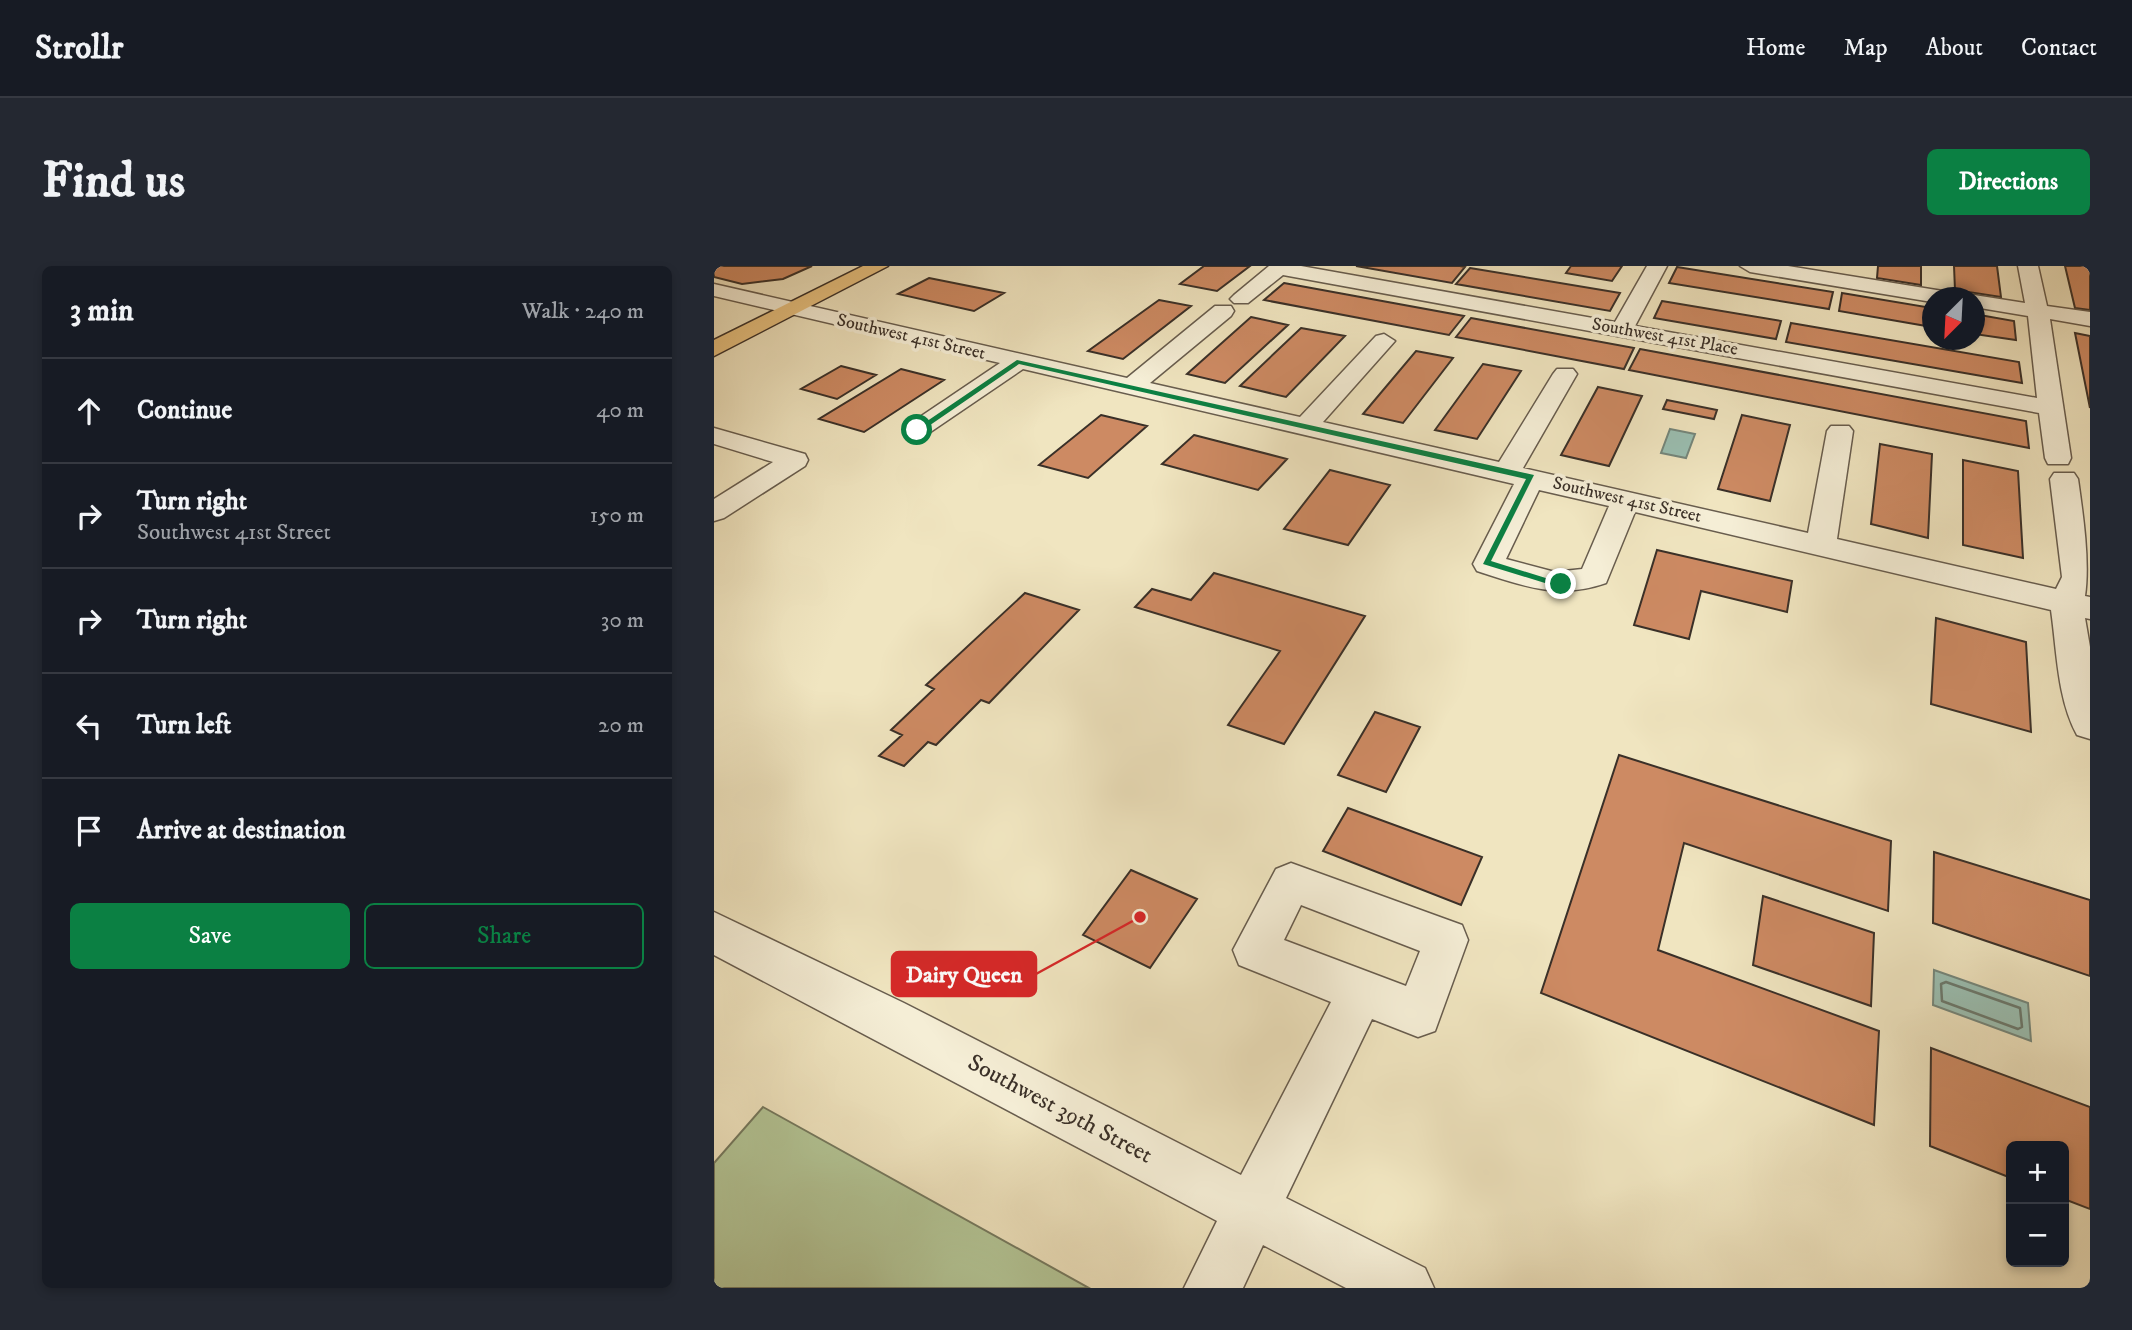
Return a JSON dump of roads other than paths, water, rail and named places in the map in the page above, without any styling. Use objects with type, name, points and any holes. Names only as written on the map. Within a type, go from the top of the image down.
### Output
[{"type":"main road","points":[[714,349],[846,266]]},
{"type":"main road","points":[[714,332],[878,266]]},
{"type":"street","points":[[1622,330],[1657,266]]},
{"type":"street","points":[[1750,266],[1843,273],[1922,292]]},
{"type":"street","points":[[2028,266],[2038,313],[2078,577],[2081,696],[2090,725]]},
{"type":"street","points":[[1129,387],[1280,267]]},
{"type":"street","name":"Southwest 41st Place","points":[[1280,267],[2051,408]]},
{"type":"street","name":"Southwest 41st Street","points":[[714,290],[2078,606]]},
{"type":"street","points":[[714,309],[741,296]]},
{"type":"street","points":[[1985,304],[2090,319]]},
{"type":"street","points":[[2038,313],[2062,322],[2090,326]]},
{"type":"street","points":[[1305,427],[1384,341]]},
{"type":"street","points":[[917,430],[1017,362]]},
{"type":"street","points":[[1565,374],[1519,475],[1488,564],[1561,584],[1581,583],[1595,576],[1626,500]]},
{"type":"street","points":[[1821,545],[1840,431]]},
{"type":"street","points":[[714,436],[795,460],[714,512]]},
{"type":"street","name":"Southwest 39th Street","points":[[714,932],[917,1032],[1251,1210],[1405,1288]]},
{"type":"street","points":[[1213,1288],[1361,991]]},
{"type":"water","points":[[1670,429],[1695,434],[1686,458],[1661,453]]},
{"type":"water","points":[[1934,970],[2028,1003],[2031,1041],[1933,1005]]},
{"type":"place","name":"Dairy Queen","points":[[1140,917]]}]
